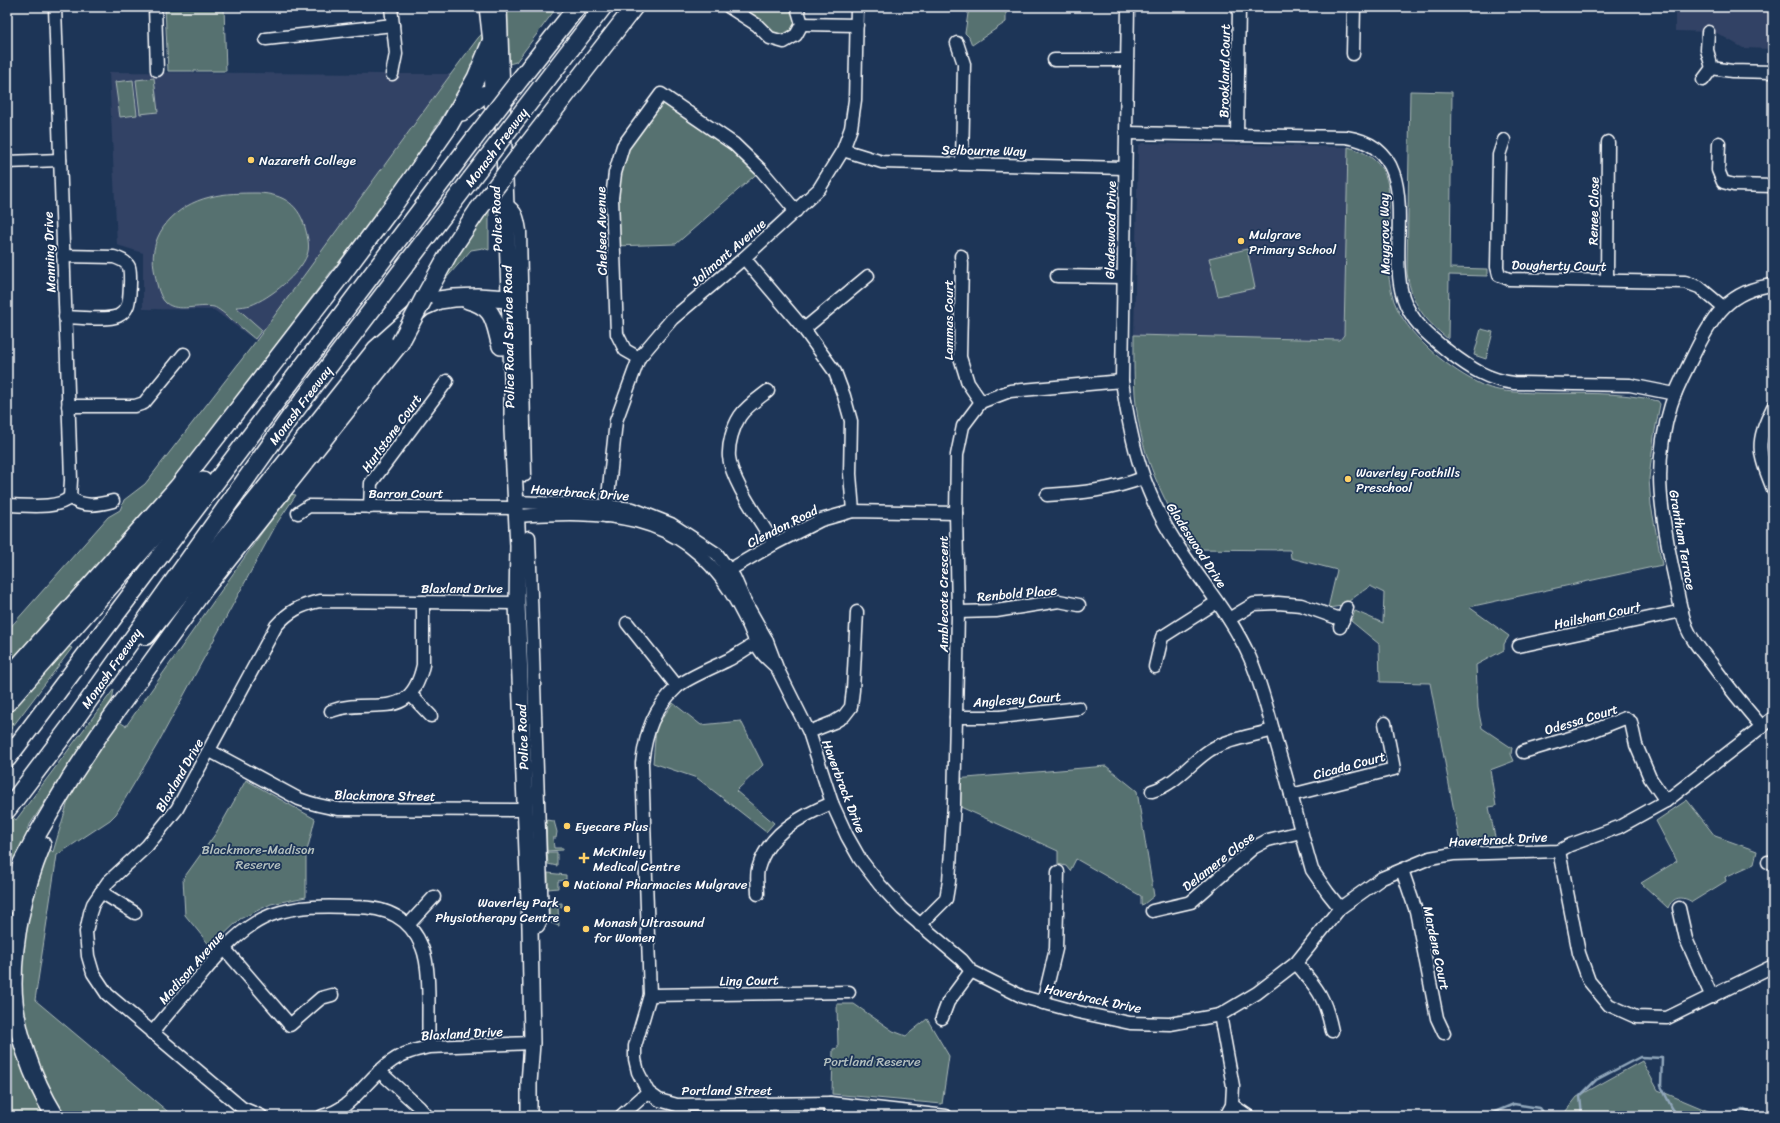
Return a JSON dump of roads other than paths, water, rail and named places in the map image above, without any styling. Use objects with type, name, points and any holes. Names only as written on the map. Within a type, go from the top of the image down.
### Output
[{"type":"highway","name":"Monash Freeway","points":[[7,759],[474,139],[577,7]]},
{"type":"highway","name":"Monash Freeway","points":[[7,810],[69,728],[288,420],[602,7]]},
{"type":"highway","points":[[7,905],[22,863],[70,778],[205,588],[400,343],[449,253],[478,210],[634,7]]},
{"type":"highway","points":[[7,679],[178,487],[371,236],[447,129],[476,78],[491,42]]},
{"type":"highway","points":[[447,129],[474,100],[482,95],[497,93]]},
{"type":"highway","points":[[69,728],[169,609],[376,349],[424,307],[439,300],[478,297],[504,299]]},
{"type":"highway","points":[[454,298],[476,303],[491,312],[501,346]]},
{"type":"highway","points":[[7,703],[293,378]]},
{"type":"highway","points":[[55,1116],[45,1100],[24,1044],[16,1015],[13,984],[18,924],[33,871],[70,778]]},
{"type":"main road","name":"Police Road","points":[[487,7],[497,93],[505,204],[504,299],[501,346],[503,387],[518,430]]},
{"type":"main road","name":"Police Road","points":[[499,7],[497,93],[504,299],[518,430],[516,509],[517,603],[526,652],[525,810],[526,862],[530,927],[532,1043],[529,1083],[529,1116]]},
{"type":"main road","name":"Police Road","points":[[532,1043],[537,1084],[538,1116]]},
{"type":"street","name":"Manning Drive","points":[[56,7],[71,488],[70,497]]},
{"type":"street","points":[[155,7],[157,70]]},
{"type":"street","points":[[391,7],[396,54],[392,74]]},
{"type":"street","points":[[729,7],[757,25],[770,38],[784,42],[796,35],[802,24],[797,7]]},
{"type":"street","name":"Jolimont Avenue","points":[[606,511],[612,474],[616,421],[639,358],[672,319],[744,258],[819,189],[844,150],[851,128],[856,100],[857,7]]},
{"type":"street","name":"Gladeswood Drive","points":[[1128,7],[1122,381],[1129,431],[1143,478],[1155,506],[1170,534],[1229,619],[1249,657],[1266,702],[1312,870],[1340,908]]},
{"type":"street","name":"Brookland Court","points":[[1237,135],[1239,7]]},
{"type":"street","points":[[1353,54],[1354,7]]},
{"type":"street","points":[[802,24],[857,25]]},
{"type":"street","points":[[266,38],[393,25]]},
{"type":"street","points":[[1708,32],[1707,50],[1712,68]]},
{"type":"street","points":[[957,43],[964,64],[962,163]]},
{"type":"street","points":[[1054,60],[1127,60]]},
{"type":"street","points":[[1703,80],[1707,72],[1712,68],[1732,71],[1773,72]]},
{"type":"street","name":"Chelsea Avenue","points":[[639,358],[625,350],[617,334],[612,198],[615,174],[623,146],[661,94],[734,144],[761,170],[796,211]]},
{"type":"street","name":"Maygrove Way","points":[[1126,133],[1346,137],[1364,142],[1382,154],[1394,171],[1398,187],[1399,284],[1404,299],[1412,316],[1422,328],[1462,362],[1479,374],[1514,383],[1621,385],[1648,389],[1674,396]]},
{"type":"street","name":"Dougherty Court","points":[[1504,140],[1498,155],[1496,267],[1499,275],[1508,279],[1690,283],[1704,290],[1723,307]]},
{"type":"street","name":"Renee Close","points":[[1606,280],[1608,142]]},
{"type":"street","points":[[1719,143],[1718,170],[1723,182],[1734,185],[1773,186]]},
{"type":"street","name":"Selbourne Way","points":[[844,150],[882,162],[1125,168]]},
{"type":"street","points":[[7,162],[60,160]]},
{"type":"street","name":"Police Road Service Road","points":[[505,204],[513,208],[518,215],[520,231],[518,430],[525,475]]},
{"type":"street","points":[[63,256],[114,257],[122,259],[130,270],[129,302],[126,309],[120,314],[112,318],[65,318]]},
{"type":"street","name":"Lammas Court","points":[[961,256],[960,357],[968,383],[981,402]]},
{"type":"street","points":[[744,258],[804,329],[835,372],[844,396],[850,421],[850,474],[853,511]]},
{"type":"street","points":[[804,329],[868,276]]},
{"type":"street","points":[[1057,276],[1123,277]]},
{"type":"street","name":"Grantham Terrace","points":[[1762,727],[1694,641],[1686,625],[1663,524],[1659,490],[1659,467],[1662,443],[1674,396],[1706,330],[1723,307],[1734,298],[1748,291],[1773,285]]},
{"type":"street","points":[[68,406],[135,406],[144,403],[184,354]]},
{"type":"street","name":"Hurlstone Court","points":[[370,506],[371,483],[447,381]]},
{"type":"street","points":[[981,402],[1010,392],[1122,381]]},
{"type":"street","points":[[768,391],[741,415],[734,429],[730,442],[729,456],[732,470],[738,484],[774,544]]},
{"type":"street","name":"Amblecote Crescent","points":[[920,925],[946,899],[954,804],[958,612],[956,514],[957,455],[963,426],[981,402]]},
{"type":"street","points":[[1773,406],[1762,432],[1760,444],[1762,459],[1773,489]]},
{"type":"street","points":[[1047,495],[1093,492],[1122,486],[1143,478]]},
{"type":"street","points":[[7,505],[53,505],[65,502],[70,497],[76,502],[85,505],[100,505],[113,501]]},
{"type":"street","name":"Barron Court","points":[[298,513],[309,506],[516,509]]},
{"type":"street","name":"Haverbrack Drive","points":[[516,509],[606,511],[633,509],[671,524],[717,554],[744,616],[761,641],[762,653],[777,668],[809,732],[832,803],[847,836],[860,859],[880,885],[920,925],[962,960],[971,971],[1023,997],[1130,1023],[1170,1024],[1220,1015],[1257,994],[1296,963],[1340,908],[1382,878],[1430,858],[1453,854],[1560,850],[1619,827],[1666,802],[1773,718]]},
{"type":"street","name":"Clendon Road","points":[[725,573],[774,544],[821,520],[853,511],[956,514]]},
{"type":"street","points":[[529,537],[526,652],[542,918],[538,926],[530,927]]},
{"type":"street","name":"Blaxland Drive","points":[[261,1116],[242,1108],[107,994],[93,973],[88,956],[86,932],[90,913],[108,882],[147,846],[166,825],[177,809],[210,751],[276,626],[291,612],[305,605],[320,601],[517,603]]},
{"type":"street","name":"Renbold Place","points":[[958,612],[996,611],[1059,601],[1079,605]]},
{"type":"street","points":[[331,711],[348,706],[384,706],[402,700],[411,695],[420,675],[422,665],[423,602]]},
{"type":"street","points":[[1155,667],[1162,637],[1217,602]]},
{"type":"street","points":[[1229,619],[1254,604],[1278,603],[1301,604],[1343,618]]},
{"type":"street","name":"Hailsham Court","points":[[1518,646],[1682,611]]},
{"type":"street","points":[[809,732],[834,722],[844,716],[851,707],[857,612]]},
{"type":"street","points":[[627,623],[677,686]]},
{"type":"street","points":[[621,1116],[648,1092],[638,1072],[635,1046],[650,995],[642,763],[645,738],[654,714],[677,686],[732,658],[761,641]]},
{"type":"street","points":[[411,695],[431,716]]},
{"type":"street","name":"Anglesey Court","points":[[956,717],[1000,717],[1079,708]]},
{"type":"street","name":"Odessa Court","points":[[1523,752],[1590,732],[1625,718],[1631,722],[1636,745],[1650,778],[1666,802]]},
{"type":"street","name":"Cicada Court","points":[[1291,795],[1394,769],[1385,723]]},
{"type":"street","points":[[1152,791],[1164,788],[1211,750],[1226,743],[1273,730]]},
{"type":"street","name":"Blackmore Street","points":[[210,751],[299,799],[314,805],[329,808],[525,810]]},
{"type":"street","points":[[758,894],[758,870],[766,847],[786,828],[807,813],[832,803]]},
{"type":"street","name":"Delamere Close","points":[[1152,911],[1191,902],[1253,848],[1268,840],[1301,832]]},
{"type":"street","points":[[1560,850],[1579,953],[1589,981],[1609,1005],[1636,1017],[1667,1018],[1773,966]]},
{"type":"street","points":[[526,862],[540,869]]},
{"type":"street","name":"Mardene Court","points":[[1402,870],[1416,911],[1437,1018],[1444,1033]]},
{"type":"street","points":[[1043,1003],[1056,949],[1058,872]]},
{"type":"street","points":[[101,892],[135,914]]},
{"type":"street","points":[[430,1047],[425,956],[422,947],[409,924],[434,897]]},
{"type":"street","name":"Madison Avenue","points":[[152,1033],[232,939],[258,921],[271,915],[304,907],[366,907],[377,908],[390,913],[409,924]]},
{"type":"street","points":[[1680,908],[1686,939],[1712,997]]},
{"type":"street","points":[[224,948],[290,1025],[321,998],[332,995]]},
{"type":"street","points":[[1296,963],[1319,990],[1328,1009],[1332,1031]]},
{"type":"street","points":[[942,1018],[948,1002],[971,971]]},
{"type":"street","name":"Ling Court","points":[[650,995],[849,992]]},
{"type":"street","points":[[1220,1015],[1233,1086],[1232,1105],[1226,1116]]},
{"type":"street","name":"Blaxland Drive","points":[[324,1116],[349,1103],[392,1060],[404,1054],[430,1047],[532,1043]]},
{"type":"street","points":[[380,1071],[420,1106],[427,1116]]},
{"type":"street","name":"Portland Street","points":[[648,1092],[659,1100],[677,1105],[726,1110],[830,1103],[946,1116]]},
{"type":"street","points":[[830,1103],[830,1116]]},
{"type":"street","points":[[1232,1105],[1248,1116]]},
{"type":"waterway","points":[[1582,1116],[1580,1096],[1596,1080],[1640,1057],[1662,1058],[1661,1086],[1672,1108],[1678,1116]]},
{"type":"waterway","points":[[1489,1116],[1490,1114],[1514,1104],[1539,1108],[1545,1116]]},
{"type":"waterway","points":[[1730,1116],[1742,1109],[1757,1116]]},
{"type":"place","name":"Nazareth College","points":[[251,160]]},
{"type":"place","name":"Mulgrave Primary School","points":[[1241,241]]},
{"type":"place","name":"Waverley Foothills Preschool","points":[[1348,479]]},
{"type":"place","name":"Eyecare Plus","points":[[567,826]]},
{"type":"place","name":"McKinley Medical Centre","points":[[584,858]]},
{"type":"place","name":"National Pharmacies Mulgrave","points":[[566,884]]},
{"type":"place","name":"Waverley Park Physiotherapy Centre","points":[[567,909]]},
{"type":"place","name":"Monash Ultrasound for Women","points":[[586,929]]},
{"type":"park label","name":"Blackmore-Madison Reserve","points":[[258,856]]},
{"type":"park label","name":"Portland Reserve","points":[[872,1061]]}]
